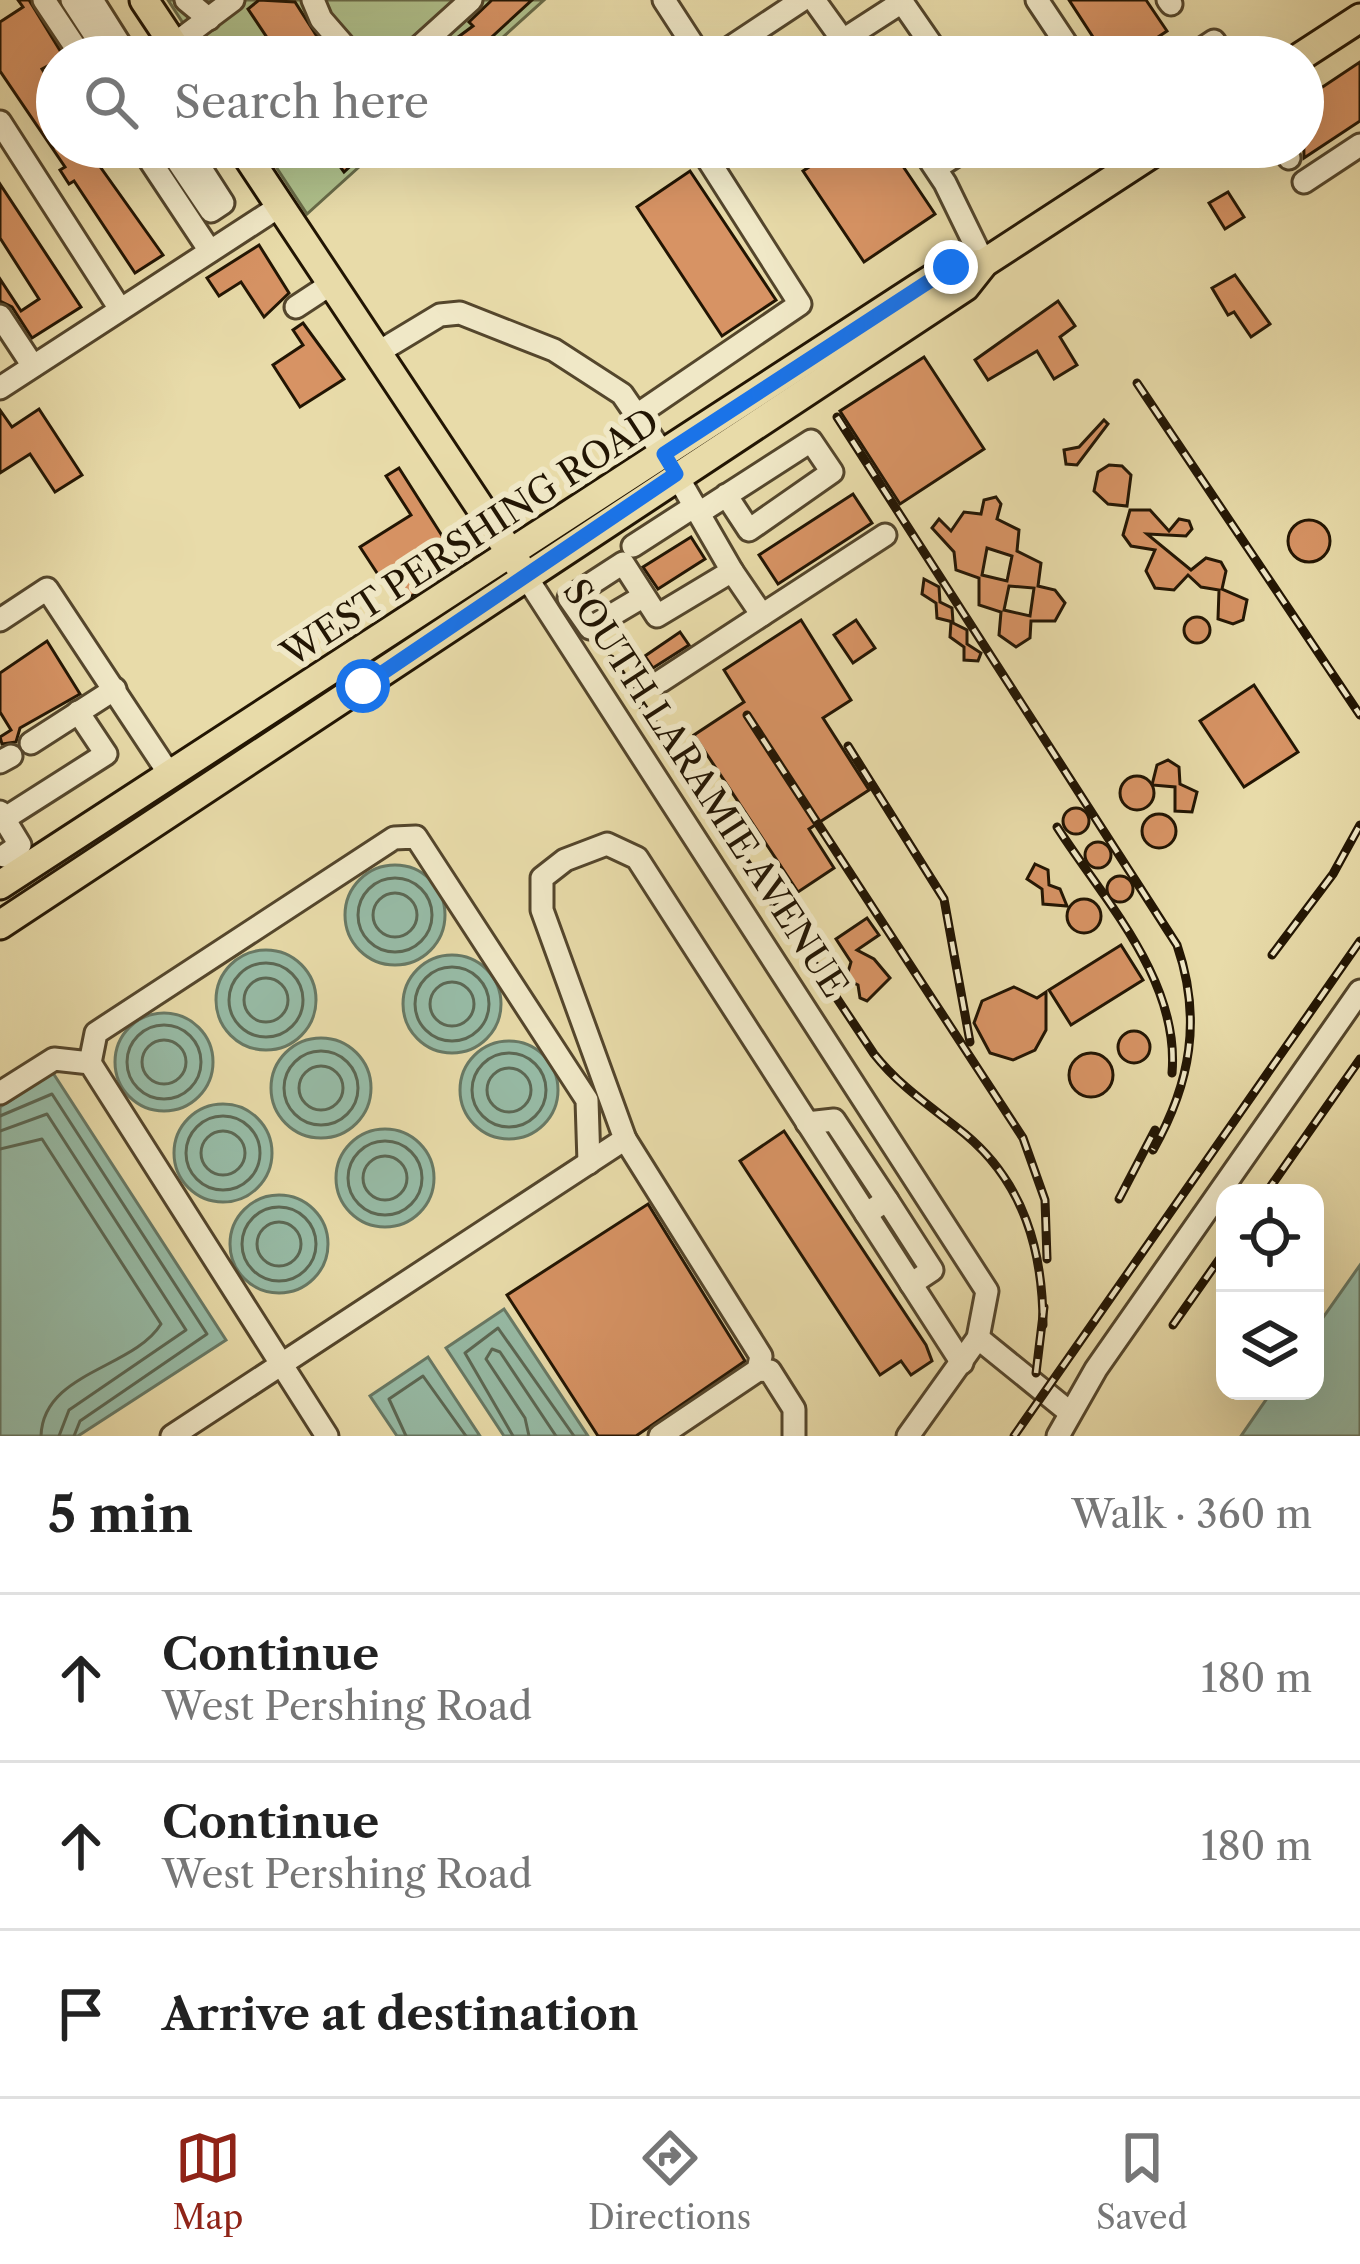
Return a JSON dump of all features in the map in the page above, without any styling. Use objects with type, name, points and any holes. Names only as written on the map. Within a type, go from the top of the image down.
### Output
[{"type":"main road","points":[[144,0],[163,36]]},
{"type":"main road","points":[[1324,41],[1360,18]]},
{"type":"main road","name":"SOUTH LARAMIE AVENUE","points":[[255,168],[519,566]]},
{"type":"main road","name":"WEST PERSHING ROAD","points":[[0,925],[951,267],[984,262],[1121,168]]},
{"type":"main road","name":"WEST PERSHING ROAD","points":[[5,867],[170,775],[519,566]]},
{"type":"street","points":[[44,0],[68,36]]},
{"type":"street","points":[[72,0],[95,36]]},
{"type":"street","points":[[92,0],[115,36]]},
{"type":"street","points":[[186,0],[209,20]]},
{"type":"street","points":[[191,36],[233,0]]},
{"type":"street","points":[[313,0],[336,36]]},
{"type":"street","points":[[431,36],[471,0]]},
{"type":"street","points":[[664,0],[687,36]]},
{"type":"street","points":[[748,36],[802,0]]},
{"type":"street","points":[[814,0],[840,36]]},
{"type":"street","points":[[1037,0],[1061,36]]},
{"type":"street","points":[[864,36],[902,2],[925,36]]},
{"type":"street","points":[[0,122],[120,309]]},
{"type":"street","points":[[1304,182],[1360,146]]},
{"type":"street","points":[[155,168],[210,251]]},
{"type":"street","points":[[182,168],[211,211],[224,203],[201,168]]},
{"type":"street","points":[[637,416],[800,304],[713,168]]},
{"type":"street","points":[[936,168],[984,262]]},
{"type":"street","points":[[0,388],[280,206]]},
{"type":"street","points":[[296,307],[331,284]]},
{"type":"street","points":[[377,353],[440,315],[460,313],[554,350],[622,394],[762,615]]},
{"type":"street","points":[[0,316],[33,366]]},
{"type":"street","points":[[633,546],[726,496],[811,441],[832,472],[749,530],[726,496]]},
{"type":"street","points":[[661,681],[884,535]]},
{"type":"street","name":"SOUTH LARAMIE AVENUE","points":[[519,566],[987,1291],[978,1338]]},
{"type":"street","points":[[644,596],[657,616],[732,571]]},
{"type":"street","points":[[0,620],[47,589],[170,775]]},
{"type":"street","points":[[31,743],[115,689]]},
{"type":"street","points":[[5,867],[20,845],[2,816],[106,754],[79,712]]},
{"type":"street","points":[[0,1093],[394,838],[416,837],[587,1100],[590,1163]]},
{"type":"street","points":[[794,1436],[794,1409],[625,1139],[542,910],[542,878],[565,860],[607,844],[637,858],[962,1363]]},
{"type":"street","points":[[908,1436],[978,1338],[1064,1428],[1360,991]]},
{"type":"street","points":[[96,1033],[90,1063],[327,1436]]},
{"type":"street","points":[[54,1058],[90,1063]]},
{"type":"street","points":[[807,1123],[834,1120],[887,1200],[932,1270],[911,1284]]},
{"type":"street","points":[[172,1436],[283,1368],[625,1139]]},
{"type":"street","points":[[866,1214],[887,1200]]},
{"type":"street","points":[[672,1433],[763,1365]]},
{"type":"shaded area","points":[[168,0],[544,0],[504,36],[191,36]]},
{"type":"shaded area","points":[[277,168],[358,168],[307,214]]},
{"type":"water","points":[[395,865],[414,869],[430,880],[441,896],[445,915],[441,934],[430,950],[414,961],[395,965],[376,961],[360,950],[349,934],[345,915],[349,896],[360,880],[376,869]]},
{"type":"water","points":[[266,950],[285,954],[301,965],[312,981],[316,1000],[312,1019],[301,1035],[285,1046],[266,1050],[247,1046],[231,1035],[220,1019],[216,1000],[220,981],[231,965],[247,954]]},
{"type":"water","points":[[442,955],[462,955],[487,969],[498,985],[498,1023],[487,1039],[462,1053],[442,1053],[411,1031],[403,1014],[403,994],[425,963]]},
{"type":"water","points":[[154,1013],[174,1013],[199,1027],[210,1043],[210,1081],[199,1097],[174,1111],[154,1111],[123,1089],[115,1072],[115,1052],[137,1021]]},
{"type":"water","points":[[321,1038],[340,1042],[356,1053],[367,1069],[371,1088],[367,1107],[356,1123],[340,1134],[321,1138],[302,1134],[286,1123],[275,1107],[271,1088],[275,1069],[286,1053],[302,1042]]},
{"type":"water","points":[[499,1041],[519,1041],[544,1055],[555,1071],[555,1109],[544,1125],[519,1139],[499,1139],[468,1117],[460,1100],[460,1080],[482,1049]]},
{"type":"water","points":[[53,1073],[226,1340],[78,1436],[0,1436],[0,1107]]},
{"type":"water","points":[[213,1104],[233,1104],[258,1118],[269,1134],[269,1172],[258,1188],[233,1202],[213,1202],[182,1180],[174,1163],[174,1143],[196,1112]]},
{"type":"water","points":[[375,1129],[395,1129],[426,1150],[434,1178],[431,1197],[413,1219],[395,1227],[375,1227],[344,1206],[336,1188],[336,1168],[357,1137]]},
{"type":"water","points":[[269,1195],[289,1195],[314,1209],[325,1225],[325,1263],[314,1279],[289,1293],[269,1293],[238,1271],[230,1254],[230,1234],[252,1203]]},
{"type":"water","points":[[1360,1265],[1360,1436],[1241,1436],[1266,1400],[1324,1400],[1324,1316]]},
{"type":"water","points":[[504,1309],[588,1436],[504,1436],[446,1348]]},
{"type":"water","points":[[428,1357],[480,1436],[397,1436],[370,1396]]},
{"type":"building","points":[[18,0],[29,0],[51,36],[36,36],[36,124],[0,71],[0,22],[23,7]]},
{"type":"building","points":[[259,0],[295,2],[317,36],[266,36],[248,9]]},
{"type":"building","points":[[492,0],[532,0],[493,36],[459,36],[473,26],[469,22]]},
{"type":"building","points":[[1069,0],[1146,0],[1167,31],[1160,36],[1092,36]]},
{"type":"building","points":[[1360,62],[1360,121],[1324,145],[1324,86]]},
{"type":"building","points":[[101,168],[163,255],[135,273],[74,181],[69,184],[60,170]]},
{"type":"building","points":[[904,168],[935,214],[864,262],[803,171]]},
{"type":"building","points":[[690,171],[776,300],[722,336],[637,207]]},
{"type":"building","points":[[0,184],[81,307],[32,338],[12,307],[0,301],[0,279],[21,311],[39,299],[0,238]]},
{"type":"building","points":[[1228,192],[1244,217],[1225,229],[1209,203]]},
{"type":"building","points":[[259,245],[289,293],[264,317],[241,282],[219,296],[207,278]]},
{"type":"building","points":[[1235,275],[1270,324],[1251,337],[1234,312],[1228,315],[1212,288]]},
{"type":"building","points":[[1058,301],[1075,326],[1060,337],[1077,365],[1054,379],[1037,351],[988,380],[975,360]]},
{"type":"building","points":[[303,323],[344,379],[300,407],[273,365],[303,345],[293,330]]},
{"type":"building","points":[[924,357],[984,449],[900,504],[840,411]]},
{"type":"building","points":[[39,409],[82,475],[55,492],[30,454],[0,473],[0,410],[12,427]]},
{"type":"building","points":[[1104,420],[1108,424],[1077,465],[1066,464],[1064,450],[1079,447]]},
{"type":"building","points":[[1109,465],[1122,466],[1131,475],[1127,506],[1108,504],[1094,491],[1098,472]]},
{"type":"building","points":[[399,468],[460,564],[398,605],[360,547],[411,515],[386,476]]},
{"type":"building","points":[[853,494],[872,523],[778,584],[759,555]]},
{"type":"building","points":[[996,497],[1001,504],[997,519],[1019,530],[1017,551],[1041,563],[1038,586],[1055,590],[1065,603],[1055,621],[1031,621],[1030,638],[1016,647],[999,635],[1001,612],[979,605],[979,578],[956,570],[954,552],[932,528],[939,519],[951,531],[964,512],[981,514],[984,500]],"holes":[[[987,548],[1012,556],[1007,581],[982,575]],[[1009,586],[1034,588],[1030,616],[1004,610]]]},
{"type":"building","points":[[1130,510],[1150,510],[1169,531],[1179,519],[1189,521],[1192,529],[1186,536],[1147,534],[1191,570],[1206,558],[1221,562],[1226,571],[1222,589],[1247,600],[1243,620],[1233,624],[1218,619],[1219,590],[1201,587],[1188,575],[1174,590],[1155,588],[1146,571],[1155,550],[1131,546],[1123,535]]},
{"type":"building","points":[[1309,520],[1324,526],[1330,541],[1324,556],[1309,562],[1294,556],[1288,541],[1294,526]]},
{"type":"building","points":[[691,537],[705,559],[658,589],[643,567]]},
{"type":"building","points":[[924,579],[939,587],[940,602],[952,608],[953,622],[937,618],[936,603],[922,594]]},
{"type":"building","points":[[1197,617],[1207,620],[1207,640],[1197,643],[1187,640],[1184,630],[1187,620]]},
{"type":"building","points":[[801,620],[851,700],[823,718],[869,790],[809,829],[834,868],[798,892],[694,735],[744,702],[724,670]]},
{"type":"building","points":[[856,620],[875,648],[853,663],[834,635]]},
{"type":"building","points":[[951,622],[967,630],[967,644],[981,653],[978,661],[964,660],[964,647],[950,637]]},
{"type":"building","points":[[680,632],[689,645],[653,668],[645,656]]},
{"type":"building","points":[[47,641],[80,694],[20,728],[16,742],[2,744],[0,737],[11,730],[0,712],[0,673]]},
{"type":"building","points":[[1254,685],[1298,752],[1244,787],[1200,721]]},
{"type":"building","points":[[1168,760],[1179,767],[1180,784],[1197,792],[1192,812],[1175,811],[1175,787],[1152,785],[1157,765]]},
{"type":"building","points":[[1137,776],[1149,781],[1154,793],[1149,805],[1137,810],[1125,805],[1120,793],[1125,781]]},
{"type":"building","points":[[1076,808],[1089,821],[1076,834],[1063,821]]},
{"type":"building","points":[[1159,814],[1171,819],[1176,831],[1171,843],[1159,848],[1147,843],[1142,831],[1147,819]]},
{"type":"building","points":[[1098,842],[1111,855],[1098,868],[1085,855]]},
{"type":"building","points":[[1035,864],[1048,870],[1049,885],[1060,889],[1067,906],[1043,904],[1042,889],[1027,879]]},
{"type":"building","points":[[1120,876],[1133,889],[1120,902],[1107,889]]},
{"type":"building","points":[[1084,899],[1096,904],[1101,916],[1096,928],[1084,933],[1072,928],[1067,916],[1072,904]]},
{"type":"building","points":[[867,918],[879,935],[857,950],[874,959],[890,978],[867,1001],[860,998],[858,985],[846,979],[851,962],[836,939]]},
{"type":"building","points":[[1121,945],[1143,980],[1071,1025],[1049,990]]},
{"type":"building","points":[[1014,987],[1037,998],[1046,992],[1046,1030],[1035,1050],[1013,1060],[990,1053],[974,1023],[982,1001]]},
{"type":"building","points":[[1134,1031],[1145,1036],[1150,1047],[1145,1058],[1134,1063],[1123,1058],[1118,1047],[1123,1036]]},
{"type":"building","points":[[1091,1053],[1107,1059],[1113,1075],[1107,1091],[1091,1097],[1075,1091],[1069,1075],[1075,1059]]},
{"type":"building","points":[[784,1131],[926,1345],[932,1361],[911,1375],[901,1361],[880,1375],[740,1161]]},
{"type":"building","points":[[648,1204],[745,1361],[636,1436],[598,1436],[507,1295]]},
{"type":"railway","points":[[1137,383],[1360,715]]},
{"type":"railway","points":[[837,417],[1177,945],[1189,998],[1189,1050],[1176,1100],[1153,1150]]},
{"type":"railway","points":[[611,659],[874,1054],[906,1087],[965,1134],[1002,1174],[1016,1196],[1034,1245],[1043,1325]]},
{"type":"railway","points":[[747,715],[1023,1138],[1045,1200],[1047,1259]]},
{"type":"railway","points":[[848,746],[944,899],[970,1042]]},
{"type":"railway","points":[[1272,955],[1333,874],[1360,825]]},
{"type":"railway","points":[[1057,827],[1152,974],[1171,1039],[1172,1073]]},
{"type":"railway","points":[[1014,1436],[1360,941]]},
{"type":"railway","points":[[1272,1184],[1360,1059]]},
{"type":"railway","points":[[1119,1199],[1155,1130]]},
{"type":"railway","points":[[1173,1325],[1216,1264]]},
{"type":"railway","points":[[1036,1373],[1044,1307]]},
{"type":"route","points":[[363,686],[676,474],[664,454],[951,267]]}]
